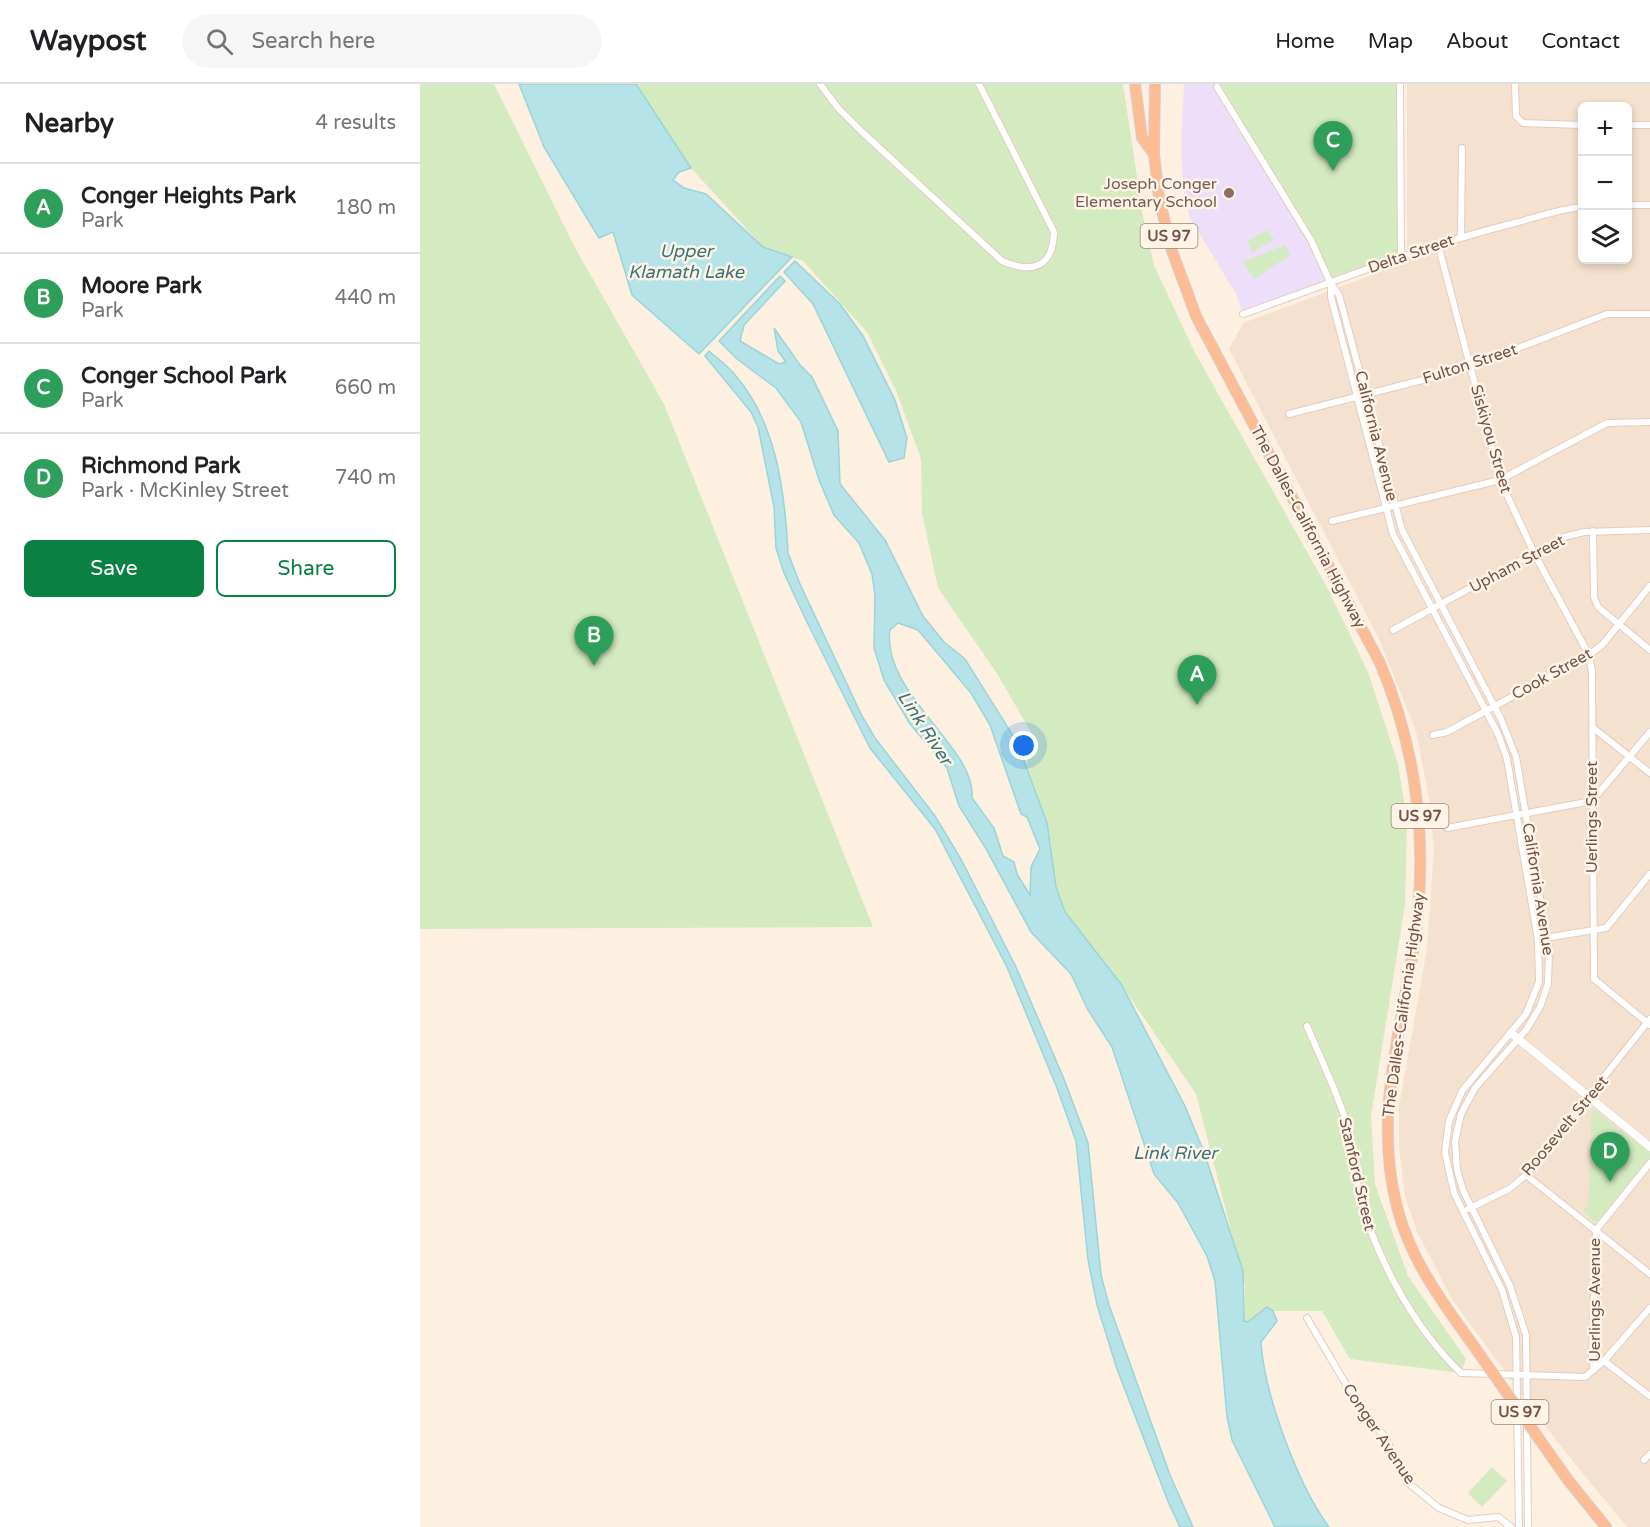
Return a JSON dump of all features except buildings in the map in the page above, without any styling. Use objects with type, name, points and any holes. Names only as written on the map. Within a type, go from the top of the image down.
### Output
[{"type":"highway","points":[[1135,84],[1143,138],[1154,154]]},
{"type":"highway","name":"The Dalles-California Highway","points":[[1155,84],[1154,154],[1159,198],[1172,251],[1196,315],[1380,663],[1404,730],[1418,797],[1421,868],[1415,939],[1389,1092],[1388,1155],[1397,1208],[1409,1242],[1437,1293],[1601,1527]]},
{"type":"highway","points":[[1568,1480],[1606,1527]]},
{"type":"street","points":[[820,84],[838,108],[861,131],[1002,261],[1020,268],[1035,268],[1046,259],[1053,248],[1054,232],[979,84]]},
{"type":"street","points":[[1400,84],[1401,255]]},
{"type":"street","points":[[1515,84],[1516,116],[1523,123],[1578,125]]},
{"type":"street","name":"California Avenue","points":[[1217,87],[1311,240],[1331,284],[1340,295],[1394,505],[1406,541],[1494,706],[1516,757],[1547,938],[1550,972],[1545,996],[1534,1020],[1475,1088],[1458,1124],[1455,1141],[1457,1170],[1471,1208],[1519,1309],[1526,1335],[1528,1527]]},
{"type":"street","points":[[1632,125],[1650,124]]},
{"type":"street","points":[[1461,237],[1462,148]]},
{"type":"street","points":[[1632,205],[1650,205]]},
{"type":"street","name":"Delta Street","points":[[1243,314],[1331,284],[1401,255],[1461,237],[1578,208]]},
{"type":"street","name":"Siskiyou Street","points":[[1438,244],[1500,480],[1535,555],[1589,655]]},
{"type":"street","name":"California Avenue","points":[[1331,284],[1330,297],[1385,508],[1397,545],[1486,711],[1507,759],[1538,940],[1540,971],[1536,993],[1526,1014],[1467,1083],[1449,1121],[1446,1162],[1450,1183],[1510,1312],[1516,1336],[1519,1376],[1519,1527]]},
{"type":"street","name":"Fulton Street","points":[[1289,414],[1470,366],[1607,314],[1650,314]]},
{"type":"street","points":[[1332,521],[1500,480],[1607,423],[1650,422]]},
{"type":"street","name":"Upham Street","points":[[1393,630],[1535,555],[1564,537],[1593,531],[1650,530]]},
{"type":"street","points":[[1593,531],[1594,597],[1598,607],[1650,650]]},
{"type":"street","name":"Cook Street","points":[[1433,735],[1448,732],[1589,655],[1602,645],[1650,586]]},
{"type":"street","name":"Uerlings Street","points":[[1589,655],[1592,672],[1594,979],[1649,1022]]},
{"type":"street","points":[[1592,727],[1650,773]]},
{"type":"street","points":[[1448,828],[1592,801],[1650,732]]},
{"type":"street","points":[[1538,940],[1606,928],[1650,874]]},
{"type":"street","name":"Roosevelt Street","points":[[1462,1212],[1509,1189],[1526,1175],[1649,1022]]},
{"type":"street","name":"Stanford Street","points":[[1307,1026],[1349,1130],[1358,1187],[1372,1238],[1395,1284],[1439,1348],[1461,1373],[1519,1376]]},
{"type":"street","points":[[1510,1034],[1650,1147]]},
{"type":"street","points":[[1596,1230],[1650,1163]]},
{"type":"street","points":[[1526,1175],[1650,1274]]},
{"type":"street","name":"Uerlings Avenue","points":[[1594,1370],[1592,1357],[1596,1230]]},
{"type":"street","points":[[1519,1376],[1585,1377],[1604,1361],[1650,1308]]},
{"type":"street","name":"Conger Avenue","points":[[1306,1318],[1357,1403],[1386,1439],[1407,1482],[1439,1508],[1468,1520],[1498,1517],[1510,1527]]},
{"type":"street","points":[[1604,1361],[1650,1396]]},
{"type":"street","points":[[1644,1461],[1650,1454]]},
{"type":"shaded area","points":[[1184,84],[1400,84],[1401,255],[1243,314],[1236,294],[1190,218],[1183,185],[1181,145]]},
{"type":"shaded area","points":[[1407,84],[1650,84],[1650,1527],[1627,1527],[1558,1443],[1453,1301],[1417,1232],[1405,1196],[1399,1148],[1399,1107],[1427,949],[1434,849],[1429,798],[1416,731],[1378,637],[1229,349],[1243,323],[1407,262]]},
{"type":"green space","points":[[420,84],[494,84],[574,246],[664,404],[873,927],[420,929]]},
{"type":"green space","points":[[636,84],[1123,84],[1143,217],[1154,265],[1194,351],[1328,589],[1368,672],[1398,764],[1407,819],[1405,905],[1371,1116],[1375,1184],[1408,1276],[1466,1359],[1461,1373],[1350,1359],[1322,1311],[1273,1311],[1267,1307],[1248,1323],[1244,1322],[1245,1285],[1196,1094],[1107,964],[1069,920],[1056,887],[1047,823],[1027,766],[1032,734],[998,675],[938,588],[922,513],[921,459],[896,390],[867,332],[803,261],[763,247],[691,168]]},
{"type":"green space","points":[[1215,84],[1400,84],[1401,255],[1331,284]]},
{"type":"green space","points":[[1268,230],[1274,240],[1252,252],[1247,241]]},
{"type":"green space","points":[[1285,245],[1290,255],[1254,279],[1243,262]]},
{"type":"green space","points":[[1592,1108],[1650,1153],[1650,1159],[1600,1221],[1594,1221],[1583,1211],[1588,1205]]},
{"type":"green space","points":[[1492,1467],[1507,1481],[1482,1507],[1468,1493]]},
{"type":"water","name":"Upper Klamath Lake","points":[[519,84],[636,84],[691,168],[679,172],[673,180],[684,188],[706,194],[763,247],[792,257],[699,354],[632,295],[613,232],[599,238],[544,147]]},
{"type":"water","points":[[795,261],[840,304],[863,336],[895,400],[907,438],[904,458],[889,462],[813,304],[784,272]]},
{"type":"water","name":"Link River","points":[[780,276],[785,281],[744,325],[740,341],[779,364],[786,362],[778,351],[774,328],[800,365],[812,377],[838,431],[840,484],[885,540],[923,616],[944,642],[965,659],[1017,742],[1047,823],[1056,887],[1065,912],[1121,984],[1185,1106],[1204,1152],[1243,1271],[1244,1321],[1248,1322],[1267,1307],[1273,1311],[1277,1321],[1261,1342],[1269,1387],[1284,1438],[1295,1464],[1317,1509],[1329,1527],[1275,1527],[1232,1440],[1227,1417],[1215,1281],[1207,1256],[1178,1203],[1154,1174],[1112,1047],[1088,1010],[1071,974],[1031,932],[985,847],[959,806],[947,768],[910,724],[884,680],[874,648],[875,595],[872,574],[859,543],[834,515],[819,480],[801,422],[776,388],[737,359],[719,341]],"holes":[[[898,623],[918,630],[971,693],[990,725],[1021,814],[1027,817],[1040,849],[1031,867],[1030,895],[1017,874],[1014,862],[1003,856],[994,828],[972,798],[970,779],[960,760],[913,698],[900,676],[891,653],[890,630]]]},
{"type":"water","points":[[709,351],[736,376],[761,415],[770,437],[781,483],[788,553],[800,584],[862,716],[875,738],[935,816],[961,859],[1016,967],[1064,1079],[1088,1143],[1101,1275],[1109,1305],[1170,1475],[1193,1527],[1180,1527],[1169,1504],[1117,1369],[1097,1305],[1088,1260],[1076,1141],[1057,1088],[1007,967],[935,829],[870,748],[804,616],[784,573],[776,548],[774,507],[758,427],[751,412],[705,356]]},
{"type":"place","name":"Conger School Park","points":[[1333,171]]},
{"type":"place","name":"Joseph Conger Elementary School","points":[[1229,193]]},
{"type":"place","name":"Moore Park","points":[[594,666]]},
{"type":"place","name":"Conger Heights Park","points":[[1197,705]]},
{"type":"place","name":"Richmond Park","points":[[1610,1182]]}]
